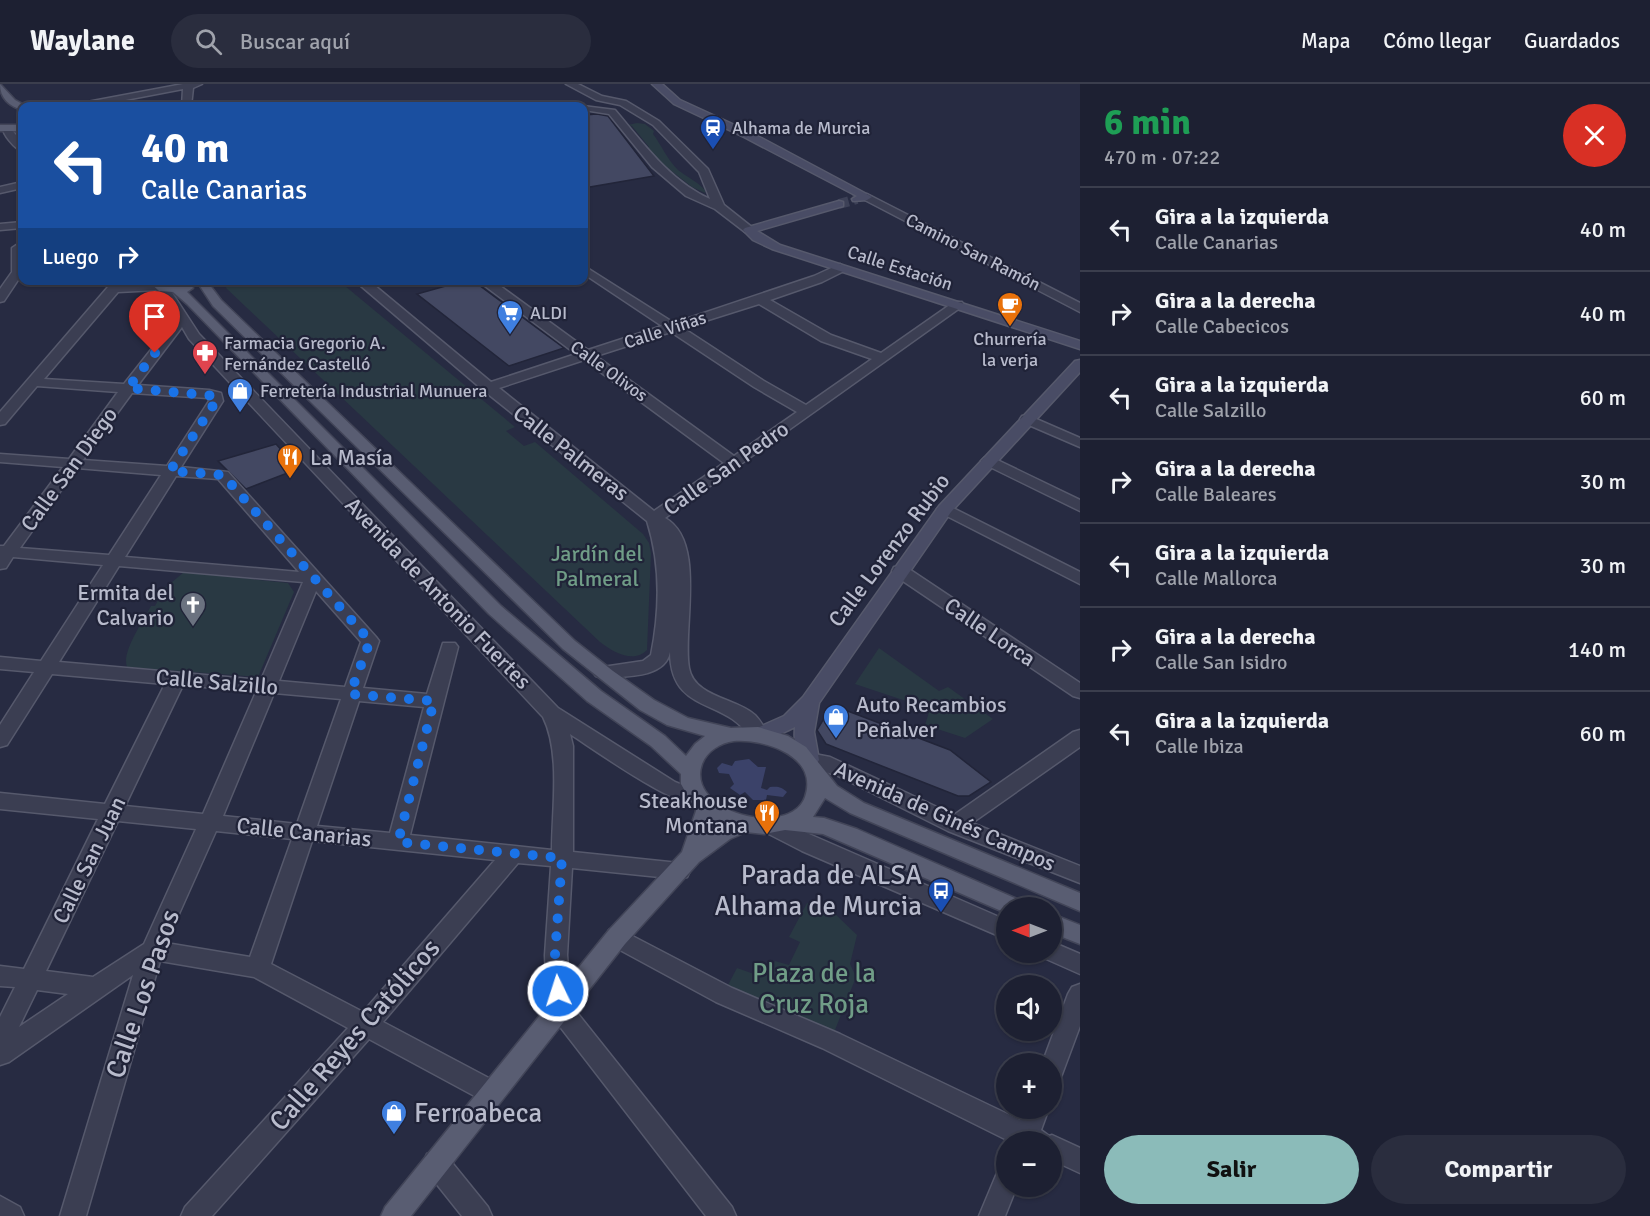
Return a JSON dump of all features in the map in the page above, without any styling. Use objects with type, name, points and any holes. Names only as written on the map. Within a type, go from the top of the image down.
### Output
[{"type":"main road","points":[[657,84],[671,99],[748,135],[862,198]]},
{"type":"main road","points":[[0,87],[12,102],[18,105]]},
{"type":"main road","points":[[4,110],[18,108]]},
{"type":"main road","points":[[3,128],[18,130]]},
{"type":"main road","points":[[749,230],[839,204]]},
{"type":"main road","name":"Calle Estación","points":[[749,230],[757,238],[776,247],[1080,345]]},
{"type":"main road","points":[[205,285],[225,310],[558,636],[602,672],[674,720],[732,735]]},
{"type":"main road","name":"Avenida de Antonio Fuertes","points":[[163,286],[495,610],[594,696],[658,741],[691,772]]},
{"type":"main road","name":"Calle Lorenzo Rubio","points":[[760,734],[791,721],[810,702],[945,509],[1080,364]]},
{"type":"main road","points":[[777,824],[801,815],[813,803],[818,789],[804,746],[803,724],[810,702]]},
{"type":"main road","points":[[685,864],[706,811],[690,779],[691,765],[698,752],[710,742],[732,735],[760,734],[796,748],[812,767]]},
{"type":"main road","name":"Avenida de Ginés Campos","points":[[812,767],[830,791],[857,808],[1080,902]]},
{"type":"main road","points":[[702,801],[724,818],[744,824],[824,826],[850,835],[996,899]]},
{"type":"main road","points":[[394,1216],[617,937],[685,864],[723,832],[744,824]]},
{"type":"main road","points":[[1062,927],[1080,935]]},
{"type":"street","name":"Calle Estación","points":[[571,84],[599,98],[623,103],[650,120],[704,171],[719,207]]},
{"type":"street","points":[[104,102],[192,85],[188,102]]},
{"type":"street","points":[[588,107],[599,98]]},
{"type":"street","points":[[120,99],[124,102]]},
{"type":"street","name":"Calle Estación","points":[[588,110],[612,112],[656,165],[690,194],[719,207],[749,230]]},
{"type":"street","points":[[621,124],[650,120]]},
{"type":"street","points":[[3,128],[18,144]]},
{"type":"street","points":[[0,190],[18,186]]},
{"type":"street","name":"Camino San Ramón","points":[[862,198],[1080,308]]},
{"type":"street","points":[[0,227],[18,225]]},
{"type":"street","points":[[0,298],[14,281],[18,272],[16,248]]},
{"type":"street","name":"Calle Viñas","points":[[488,387],[760,299],[818,279],[840,268]]},
{"type":"street","points":[[588,272],[759,384],[806,411]]},
{"type":"street","points":[[0,283],[14,281]]},
{"type":"street","points":[[0,421],[117,285]]},
{"type":"street","points":[[140,285],[163,286]]},
{"type":"street","name":"Calle Palmeras","points":[[366,285],[488,387],[654,519]]},
{"type":"street","name":"Calle Olivos","points":[[490,285],[733,462]]},
{"type":"street","name":"Avenida de Antonio Fuertes","points":[[163,286],[194,336],[551,713],[668,787],[702,801]]},
{"type":"street","points":[[760,299],[826,338],[881,358]]},
{"type":"street","name":"Calle San Pedro","points":[[760,734],[740,713],[693,690],[686,684],[680,669],[681,604],[678,552],[674,535],[668,526],[654,519],[958,305]]},
{"type":"street","name":"Calle San Diego","points":[[3,556],[182,318]]},
{"type":"street","points":[[0,740],[216,401],[216,396],[34,382]]},
{"type":"street","points":[[1027,419],[1080,443]]},
{"type":"street","points":[[0,458],[223,475],[370,641],[258,968]]},
{"type":"street","points":[[989,461],[1080,506]]},
{"type":"street","points":[[945,509],[1080,579]]},
{"type":"street","points":[[602,672],[648,667],[660,658],[665,623],[665,585],[663,551],[654,519]]},
{"type":"street","points":[[3,556],[113,561],[313,578]]},
{"type":"street","name":"Calle Lorca","points":[[900,571],[1080,692]]},
{"type":"street","name":"Calle Los Pasos","points":[[73,1216],[152,950],[210,822],[313,578]]},
{"type":"street","points":[[398,842],[448,647]]},
{"type":"street","name":"Calle Salzillo","points":[[0,663],[434,701]]},
{"type":"street","name":"Calle San Juan","points":[[0,1042],[177,678]]},
{"type":"street","points":[[551,713],[559,729],[563,746],[562,858],[555,955],[559,1008],[723,1216]]},
{"type":"street","points":[[955,825],[1080,737]]},
{"type":"street","name":"Avenida de Ginés Campos","points":[[812,767],[823,762],[843,770],[955,825],[1080,875]]},
{"type":"street","name":"Calle Canarias","points":[[0,801],[562,858],[685,864]]},
{"type":"street","points":[[777,824],[809,845],[996,926]]},
{"type":"street","name":"Calle Reyes Católicos","points":[[194,1216],[365,1026],[514,853]]},
{"type":"street","points":[[617,937],[724,995],[831,1041],[1012,1131]]},
{"type":"street","points":[[0,1054],[152,950],[258,968],[491,1092]]},
{"type":"street","points":[[1062,956],[1080,964]]},
{"type":"street","points":[[0,976],[96,987]]},
{"type":"street","points":[[1058,1053],[1080,994]]},
{"type":"street","points":[[1062,1153],[1080,1161]]},
{"type":"street","points":[[436,1163],[479,1216]]},
{"type":"street","points":[[992,1216],[1000,1197]]},
{"type":"street","points":[[0,1209],[10,1216]]},
{"type":"green space","points":[[645,124],[654,131],[653,134],[674,166],[702,187],[705,193],[692,187],[645,149],[649,147],[632,126],[628,125]]},
{"type":"green space","name":"Jardín del Palmeral","points":[[226,285],[344,285],[515,427],[506,431],[524,446],[535,442],[643,534],[649,543],[651,553],[647,650],[636,656],[623,655],[600,642],[226,288]]},
{"type":"green space","points":[[184,572],[288,583],[294,592],[258,677],[127,667],[127,653],[130,645],[151,606],[155,606],[164,589]]},
{"type":"green space","points":[[879,648],[939,691],[948,687],[993,719],[965,738],[925,725],[930,709],[855,684]]},
{"type":"green space","name":"Plaza de la Cruz Roja","points":[[807,903],[832,911],[857,935],[850,964],[856,977],[833,1035],[727,987],[737,968],[754,974],[757,967],[770,971],[775,961],[789,965],[800,942],[789,937]]},
{"type":"water","points":[[749,759],[758,767],[766,767],[761,788],[767,790],[770,787],[782,788],[787,792],[783,797],[767,795],[766,800],[753,800],[745,792],[740,795],[730,788],[734,784],[729,774],[719,773],[717,768],[722,763],[732,766],[735,761]]},
{"type":"building","points":[[588,115],[608,116],[654,176],[588,187]]},
{"type":"building","name":"ALDI","points":[[449,285],[479,285],[564,348],[509,366],[417,294]]},
{"type":"building","points":[[276,444],[298,469],[246,489],[218,461]]},
{"type":"building","points":[[832,705],[950,750],[991,782],[969,796],[958,796],[826,744],[817,730]]},
{"type":"tunnel","points":[[839,204],[857,199]]},
{"type":"place","name":"Alhama de Murcia","points":[[713,151]]},
{"type":"place","name":"Churrería la verja","points":[[1010,328]]},
{"type":"place","name":"ALDI","points":[[510,336]]},
{"type":"place","name":"Farmacia Gregorio A. Fernández Castelló","points":[[205,376]]},
{"type":"place","name":"Ferretería Industrial Munuera","points":[[240,414]]},
{"type":"place","name":"La Masía","points":[[290,480]]},
{"type":"place","name":"Ermita del Calvario","points":[[193,628]]},
{"type":"place","name":"Auto Recambios Peñalver","points":[[836,740]]},
{"type":"place","name":"Steakhouse Montana","points":[[767,836]]},
{"type":"place","name":"Parada de ALSA Alhama de Murcia","points":[[941,914]]},
{"type":"place","name":"Ferroabeca","points":[[394,1136]]},
{"type":"route","points":[[155,353],[128,388],[216,396],[216,401],[170,471],[223,475],[370,641],[350,694],[434,701],[398,842],[562,858],[555,955],[558,991]]}]
